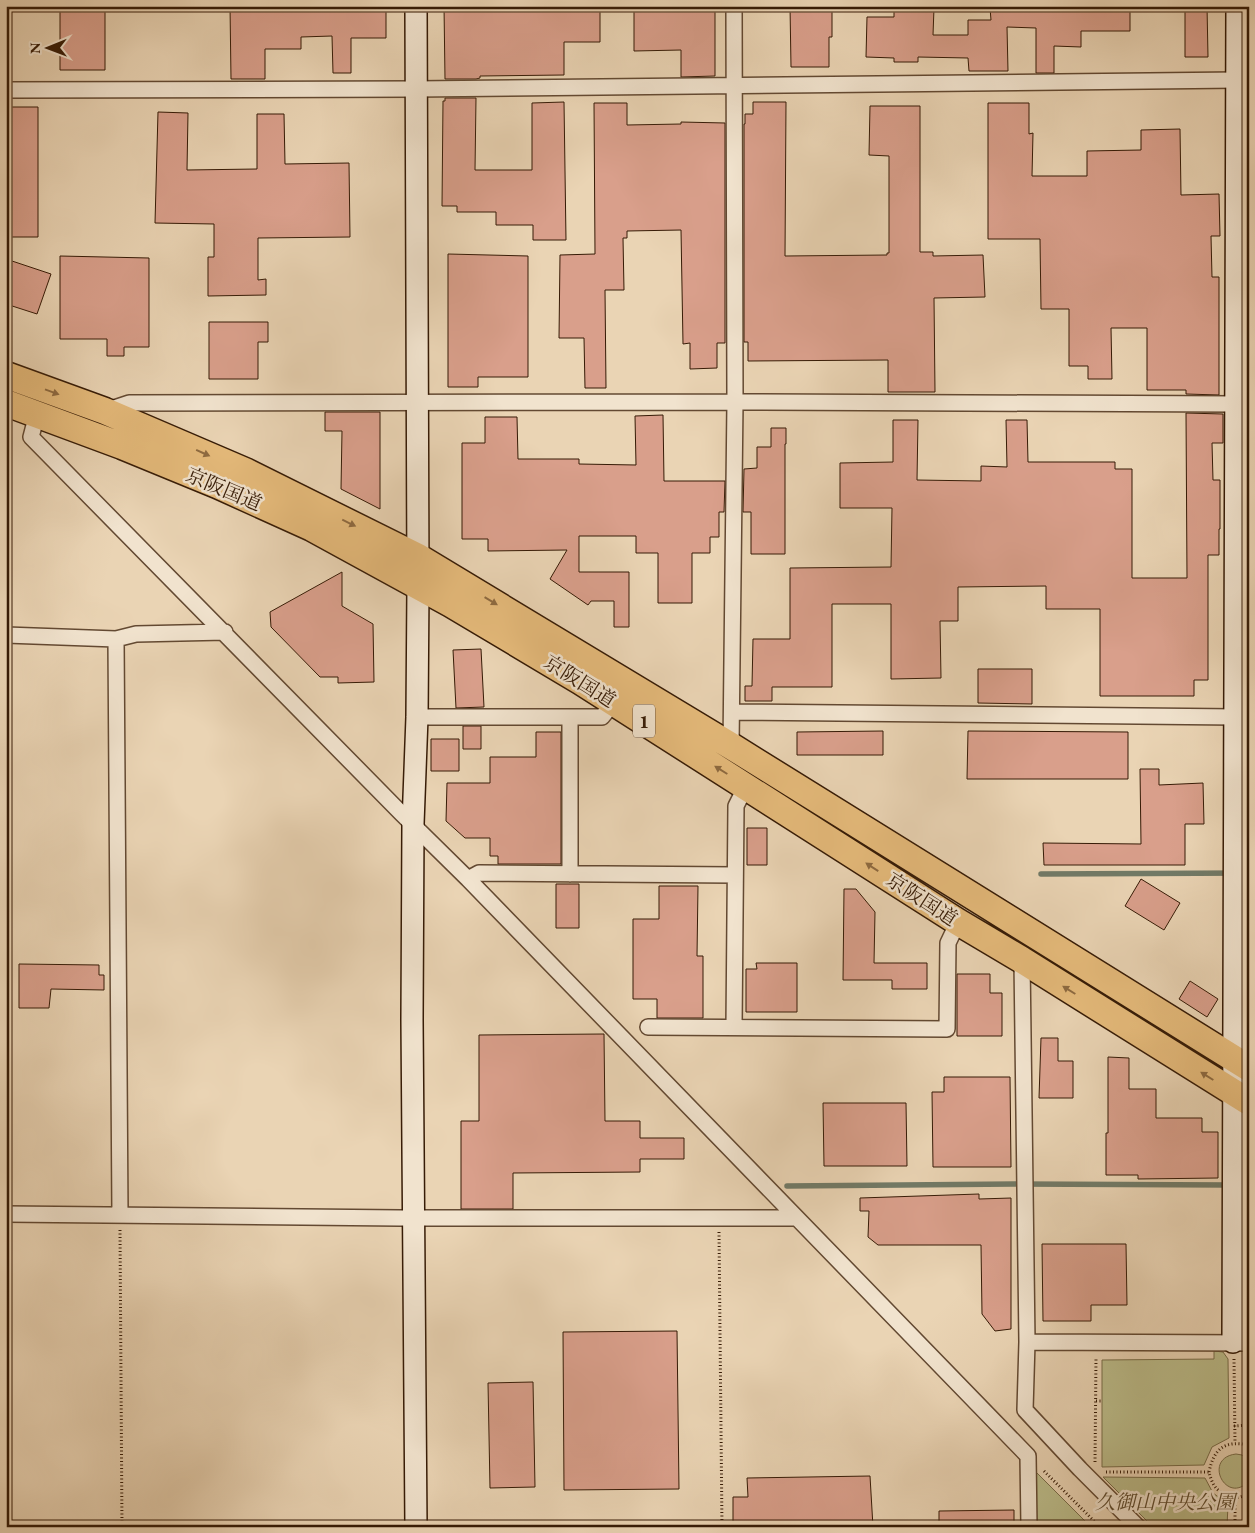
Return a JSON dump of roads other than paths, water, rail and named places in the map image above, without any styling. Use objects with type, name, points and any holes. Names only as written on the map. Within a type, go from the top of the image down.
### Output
[{"type":"highway","name":"京阪国道","points":[[6,375],[105,411],[245,471],[418,557],[731,746],[1242,1065]]},
{"type":"highway","name":"京阪国道","points":[[6,403],[148,457],[294,520],[418,586],[614,702],[958,922],[1242,1097]]},
{"type":"street","points":[[416,6],[418,586],[417,717],[412,824],[416,1527]]},
{"type":"street","points":[[731,746],[735,402],[734,6]]},
{"type":"street","points":[[1027,1342],[1241,1342],[1234,1111],[1242,1097],[1242,717],[1236,404],[1237,6]]},
{"type":"street","points":[[6,90],[416,89],[1237,80]]},
{"type":"street","points":[[105,411],[129,403],[735,402],[1236,404]]},
{"type":"street","points":[[37,414],[31,437],[468,879],[1028,1456],[1029,1527]]},
{"type":"street","points":[[6,635],[116,639],[136,634],[224,632]]},
{"type":"street","points":[[116,639],[120,1215]]},
{"type":"street","points":[[417,717],[602,717],[614,702]]},
{"type":"street","points":[[732,712],[1242,717]]},
{"type":"street","points":[[570,716],[570,874]]},
{"type":"street","points":[[734,1027],[736,806],[746,786]]},
{"type":"street","points":[[468,879],[479,873],[734,875]]},
{"type":"street","points":[[648,1027],[947,1028],[948,943],[958,922]]},
{"type":"street","points":[[1022,960],[1027,1342],[1025,1410],[1138,1527]]},
{"type":"street","points":[[6,1214],[414,1218],[797,1218]]},
{"type":"waterway","points":[[1041,874],[1249,873]]},
{"type":"waterway","points":[[787,1186],[1229,1185]]},
{"type":"park label","name":"久御山中央公園","points":[[1165,1502]]}]
